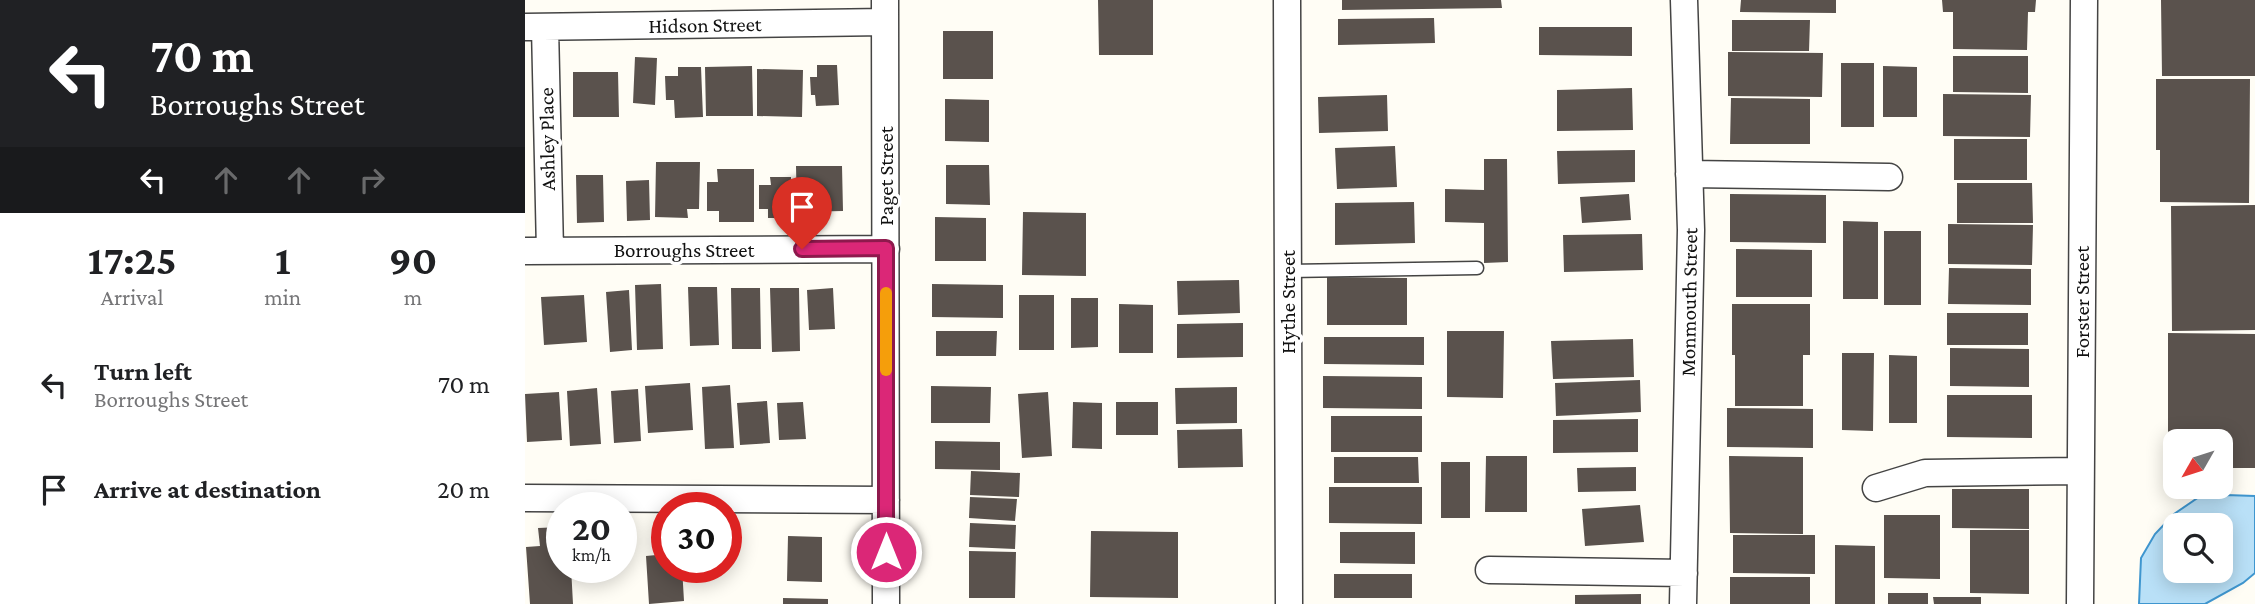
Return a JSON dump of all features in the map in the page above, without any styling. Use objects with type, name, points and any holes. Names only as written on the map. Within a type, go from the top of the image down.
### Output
[{"type":"street","name":"Hythe Street","points":[[1287,0],[1289,604]]},
{"type":"street","name":"Monmouth Street","points":[[1683,604],[1691,230],[1684,0]]},
{"type":"street","name":"Forster Street","points":[[2080,604],[2084,0]]},
{"type":"street","name":"Hidson Street","points":[[535,27],[885,11]]},
{"type":"street","name":"Paget Street","points":[[885,11],[886,604]]},
{"type":"street","name":"Ashley Place","points":[[535,27],[537,251]]},
{"type":"street","points":[[1689,174],[1889,177]]},
{"type":"street","name":"Borroughs Street","points":[[537,251],[886,248]]},
{"type":"street","points":[[1876,488],[1924,473],[2080,471]]},
{"type":"street","points":[[525,498],[886,500]]},
{"type":"street","points":[[1489,570],[1684,573]]},
{"type":"lane","points":[[1288,271],[1477,268]]},
{"type":"water","points":[[2255,496],[2255,573],[2243,583],[2205,604],[2139,604],[2141,558],[2163,526],[2163,583],[2233,583],[2233,513],[2175,513],[2196,499]]},
{"type":"building","points":[[1098,0],[1153,0],[1153,55],[1099,55]]},
{"type":"building","points":[[1342,0],[1501,0],[1502,8],[1342,10]]},
{"type":"building","points":[[1741,0],[1836,0],[1836,13],[1740,12]]},
{"type":"building","points":[[1942,0],[2036,0],[2035,12],[2028,12],[2027,50],[1953,49],[1953,12],[1943,12]]},
{"type":"building","points":[[2161,0],[2255,0],[2255,76],[2162,76]]},
{"type":"building","points":[[1434,18],[1435,43],[1338,45],[1338,19]]},
{"type":"building","points":[[1732,20],[1810,20],[1809,51],[1732,51]]},
{"type":"building","points":[[1539,27],[1632,27],[1632,56],[1539,55]]},
{"type":"building","points":[[943,31],[993,31],[993,79],[943,79]]},
{"type":"building","points":[[1728,52],[1823,53],[1822,97],[1728,96]]},
{"type":"building","points":[[1953,56],[2028,56],[2028,93],[1953,92]]},
{"type":"building","points":[[635,57],[657,58],[655,105],[633,103]]},
{"type":"building","points":[[1841,63],[1874,63],[1874,127],[1841,127]]},
{"type":"building","points":[[817,65],[837,65],[839,105],[816,106],[815,95],[811,95],[810,77],[817,77]]},
{"type":"building","points":[[752,66],[753,116],[706,116],[705,67]]},
{"type":"building","points":[[1883,66],[1917,67],[1917,117],[1883,117]]},
{"type":"building","points":[[678,67],[701,67],[703,117],[675,118],[674,100],[666,100],[665,76],[678,76]]},
{"type":"building","points":[[757,69],[803,70],[802,117],[757,116]]},
{"type":"building","points":[[573,72],[618,72],[619,117],[573,117]]},
{"type":"building","points":[[2156,79],[2250,79],[2249,203],[2160,202],[2160,150],[2156,150]]},
{"type":"building","points":[[1632,88],[1633,130],[1557,131],[1557,90]]},
{"type":"building","points":[[1943,94],[2031,95],[2030,137],[1943,136]]},
{"type":"building","points":[[1387,95],[1388,131],[1319,133],[1318,97]]},
{"type":"building","points":[[1731,98],[1810,99],[1810,144],[1730,144]]},
{"type":"building","points":[[945,99],[989,100],[989,142],[945,141]]},
{"type":"building","points":[[1954,139],[2027,139],[2027,180],[1954,180]]},
{"type":"building","points":[[1395,146],[1397,187],[1337,189],[1335,148]]},
{"type":"building","points":[[1635,150],[1635,182],[1558,184],[1557,151]]},
{"type":"building","points":[[1484,159],[1507,159],[1508,262],[1484,263],[1484,223],[1445,222],[1445,189],[1484,190]]},
{"type":"building","points":[[656,162],[700,162],[699,209],[687,209],[688,218],[655,217]]},
{"type":"building","points":[[946,165],[989,165],[990,205],[946,204]]},
{"type":"building","points":[[796,166],[842,166],[843,211],[797,212]]},
{"type":"building","points":[[717,169],[754,169],[754,222],[719,222],[719,211],[707,211],[707,182],[718,182]]},
{"type":"building","points":[[576,175],[603,175],[604,222],[577,223]]},
{"type":"building","points":[[770,177],[791,177],[791,218],[768,218],[768,209],[759,209],[759,185],[771,185]]},
{"type":"building","points":[[649,180],[650,220],[627,221],[626,181]]},
{"type":"building","points":[[1957,183],[2032,183],[2033,223],[1957,223]]},
{"type":"building","points":[[1629,194],[1631,220],[1582,223],[1580,197]]},
{"type":"building","points":[[1730,194],[1826,195],[1826,243],[1730,242]]},
{"type":"building","points":[[1414,202],[1415,243],[1335,245],[1335,203]]},
{"type":"building","points":[[2255,205],[2255,330],[2172,331],[2171,206]]},
{"type":"building","points":[[1023,212],[1086,213],[1086,276],[1022,275]]},
{"type":"building","points":[[935,217],[986,218],[986,261],[935,261]]},
{"type":"building","points":[[1843,221],[1878,222],[1878,299],[1843,299]]},
{"type":"building","points":[[1948,224],[2033,225],[2032,265],[1948,264]]},
{"type":"building","points":[[1884,231],[1921,231],[1921,305],[1884,305]]},
{"type":"building","points":[[1642,234],[1643,270],[1564,272],[1563,235]]},
{"type":"building","points":[[1736,249],[1812,250],[1812,297],[1736,297]]},
{"type":"building","points":[[1949,268],[2031,269],[2031,305],[1948,304]]},
{"type":"building","points":[[1327,277],[1407,278],[1407,325],[1327,325]]},
{"type":"building","points":[[1239,280],[1240,313],[1178,315],[1177,281]]},
{"type":"building","points":[[661,284],[663,349],[637,350],[635,285]]},
{"type":"building","points":[[932,284],[1003,285],[1003,318],[932,317]]},
{"type":"building","points":[[688,287],[717,287],[719,345],[690,346]]},
{"type":"building","points":[[731,288],[760,288],[761,349],[732,349]]},
{"type":"building","points":[[770,288],[799,288],[800,351],[772,352]]},
{"type":"building","points":[[833,288],[835,329],[809,330],[807,290]]},
{"type":"building","points":[[629,290],[632,350],[610,352],[606,292]]},
{"type":"building","points":[[584,295],[587,342],[544,345],[541,297]]},
{"type":"building","points":[[1019,295],[1054,295],[1054,350],[1019,350]]},
{"type":"building","points":[[1071,298],[1098,298],[1098,347],[1071,348]]},
{"type":"building","points":[[1119,304],[1153,305],[1153,353],[1119,353]]},
{"type":"building","points":[[1732,304],[1810,304],[1810,355],[1803,355],[1803,406],[1735,406]]},
{"type":"building","points":[[1947,313],[2028,313],[2028,345],[1947,345]]},
{"type":"building","points":[[1243,323],[1243,357],[1177,358],[1177,324]]},
{"type":"building","points":[[936,331],[997,331],[996,356],[936,356]]},
{"type":"building","points":[[1447,331],[1504,331],[1503,398],[1447,397]]},
{"type":"building","points":[[2168,333],[2255,334],[2255,468],[2233,468],[2233,429],[2168,429]]},
{"type":"building","points":[[1324,337],[1424,337],[1424,365],[1324,364]]},
{"type":"building","points":[[1633,339],[1634,377],[1553,379],[1551,341]]},
{"type":"building","points":[[1950,348],[2029,349],[2029,387],[1950,386]]},
{"type":"building","points":[[1842,353],[1874,353],[1873,431],[1842,430]]},
{"type":"building","points":[[1889,355],[1917,356],[1917,423],[1889,423]]},
{"type":"building","points":[[1323,376],[1422,377],[1422,409],[1323,408]]},
{"type":"building","points":[[1640,380],[1641,412],[1556,416],[1555,383]]},
{"type":"building","points":[[690,383],[693,430],[648,433],[645,386]]},
{"type":"building","points":[[730,385],[734,448],[705,449],[702,387]]},
{"type":"building","points":[[931,386],[991,387],[990,423],[931,423]]},
{"type":"building","points":[[1237,387],[1237,423],[1176,424],[1175,388]]},
{"type":"building","points":[[597,388],[601,444],[570,446],[567,391]]},
{"type":"building","points":[[638,389],[641,441],[614,443],[611,391]]},
{"type":"building","points":[[559,392],[562,440],[527,442],[525,394]]},
{"type":"building","points":[[1048,392],[1052,456],[1022,458],[1018,394]]},
{"type":"building","points":[[1947,395],[2032,395],[2032,438],[1947,437]]},
{"type":"building","points":[[767,401],[770,443],[740,445],[737,403]]},
{"type":"building","points":[[803,402],[806,439],[779,440],[777,403]]},
{"type":"building","points":[[1073,402],[1102,403],[1102,449],[1072,448]]},
{"type":"building","points":[[1116,402],[1158,402],[1158,435],[1116,435]]},
{"type":"building","points":[[1727,408],[1813,409],[1813,448],[1727,447]]},
{"type":"building","points":[[1331,416],[1422,416],[1422,452],[1331,452]]},
{"type":"building","points":[[1638,419],[1638,452],[1553,453],[1553,420]]},
{"type":"building","points":[[1242,429],[1243,467],[1178,468],[1177,430]]},
{"type":"building","points":[[935,441],[1000,442],[1000,470],[935,469]]},
{"type":"building","points":[[1486,456],[1527,456],[1527,512],[1485,512]]},
{"type":"building","points":[[1729,456],[1803,457],[1803,534],[1730,533]]},
{"type":"building","points":[[1334,457],[1418,457],[1419,483],[1334,483]]},
{"type":"building","points":[[1441,462],[1470,462],[1470,518],[1441,518]]},
{"type":"building","points":[[1636,467],[1636,491],[1578,492],[1577,468]]},
{"type":"building","points":[[971,471],[1020,473],[1019,497],[970,495]]},
{"type":"building","points":[[1329,487],[1422,487],[1422,524],[1329,523]]},
{"type":"building","points":[[1952,489],[2029,489],[2029,529],[1952,528]]},
{"type":"building","points":[[970,497],[1017,499],[1015,521],[969,518]]},
{"type":"building","points":[[1640,505],[1644,542],[1585,546],[1582,509]]},
{"type":"building","points":[[1884,515],[1940,515],[1940,579],[1884,578]]},
{"type":"building","points":[[970,523],[1016,525],[1015,549],[969,547]]},
{"type":"building","points":[[538,528],[546,528],[546,583],[572,583],[573,604],[530,604],[526,547],[540,546]]},
{"type":"building","points":[[1970,530],[2029,530],[2029,594],[1970,593]]},
{"type":"building","points":[[1091,531],[1178,532],[1178,598],[1090,597]]},
{"type":"building","points":[[1340,532],[1415,532],[1415,564],[1340,563]]},
{"type":"building","points":[[1733,535],[1815,535],[1815,574],[1733,573]]},
{"type":"building","points":[[788,536],[822,537],[822,582],[787,581]]},
{"type":"building","points":[[1835,545],[1875,546],[1875,604],[1835,604]]},
{"type":"building","points":[[969,551],[1016,552],[1015,598],[969,598]]},
{"type":"building","points":[[646,556],[651,556],[651,583],[683,583],[684,601],[649,604]]},
{"type":"building","points":[[1334,574],[1412,574],[1412,598],[1334,598]]},
{"type":"building","points":[[1730,577],[1810,577],[1810,604],[1730,604]]},
{"type":"building","points":[[1888,593],[1928,593],[1928,604],[1888,604]]},
{"type":"building","points":[[1641,594],[1641,604],[1575,604],[1575,595]]},
{"type":"building","points":[[1933,597],[1981,597],[1981,604],[1934,604]]},
{"type":"building","points":[[783,598],[828,599],[828,604],[783,604]]},
{"type":"slow traffic","points":[[886,293],[886,370]]},
{"type":"route","points":[[802,249],[886,248],[886,552]]}]
